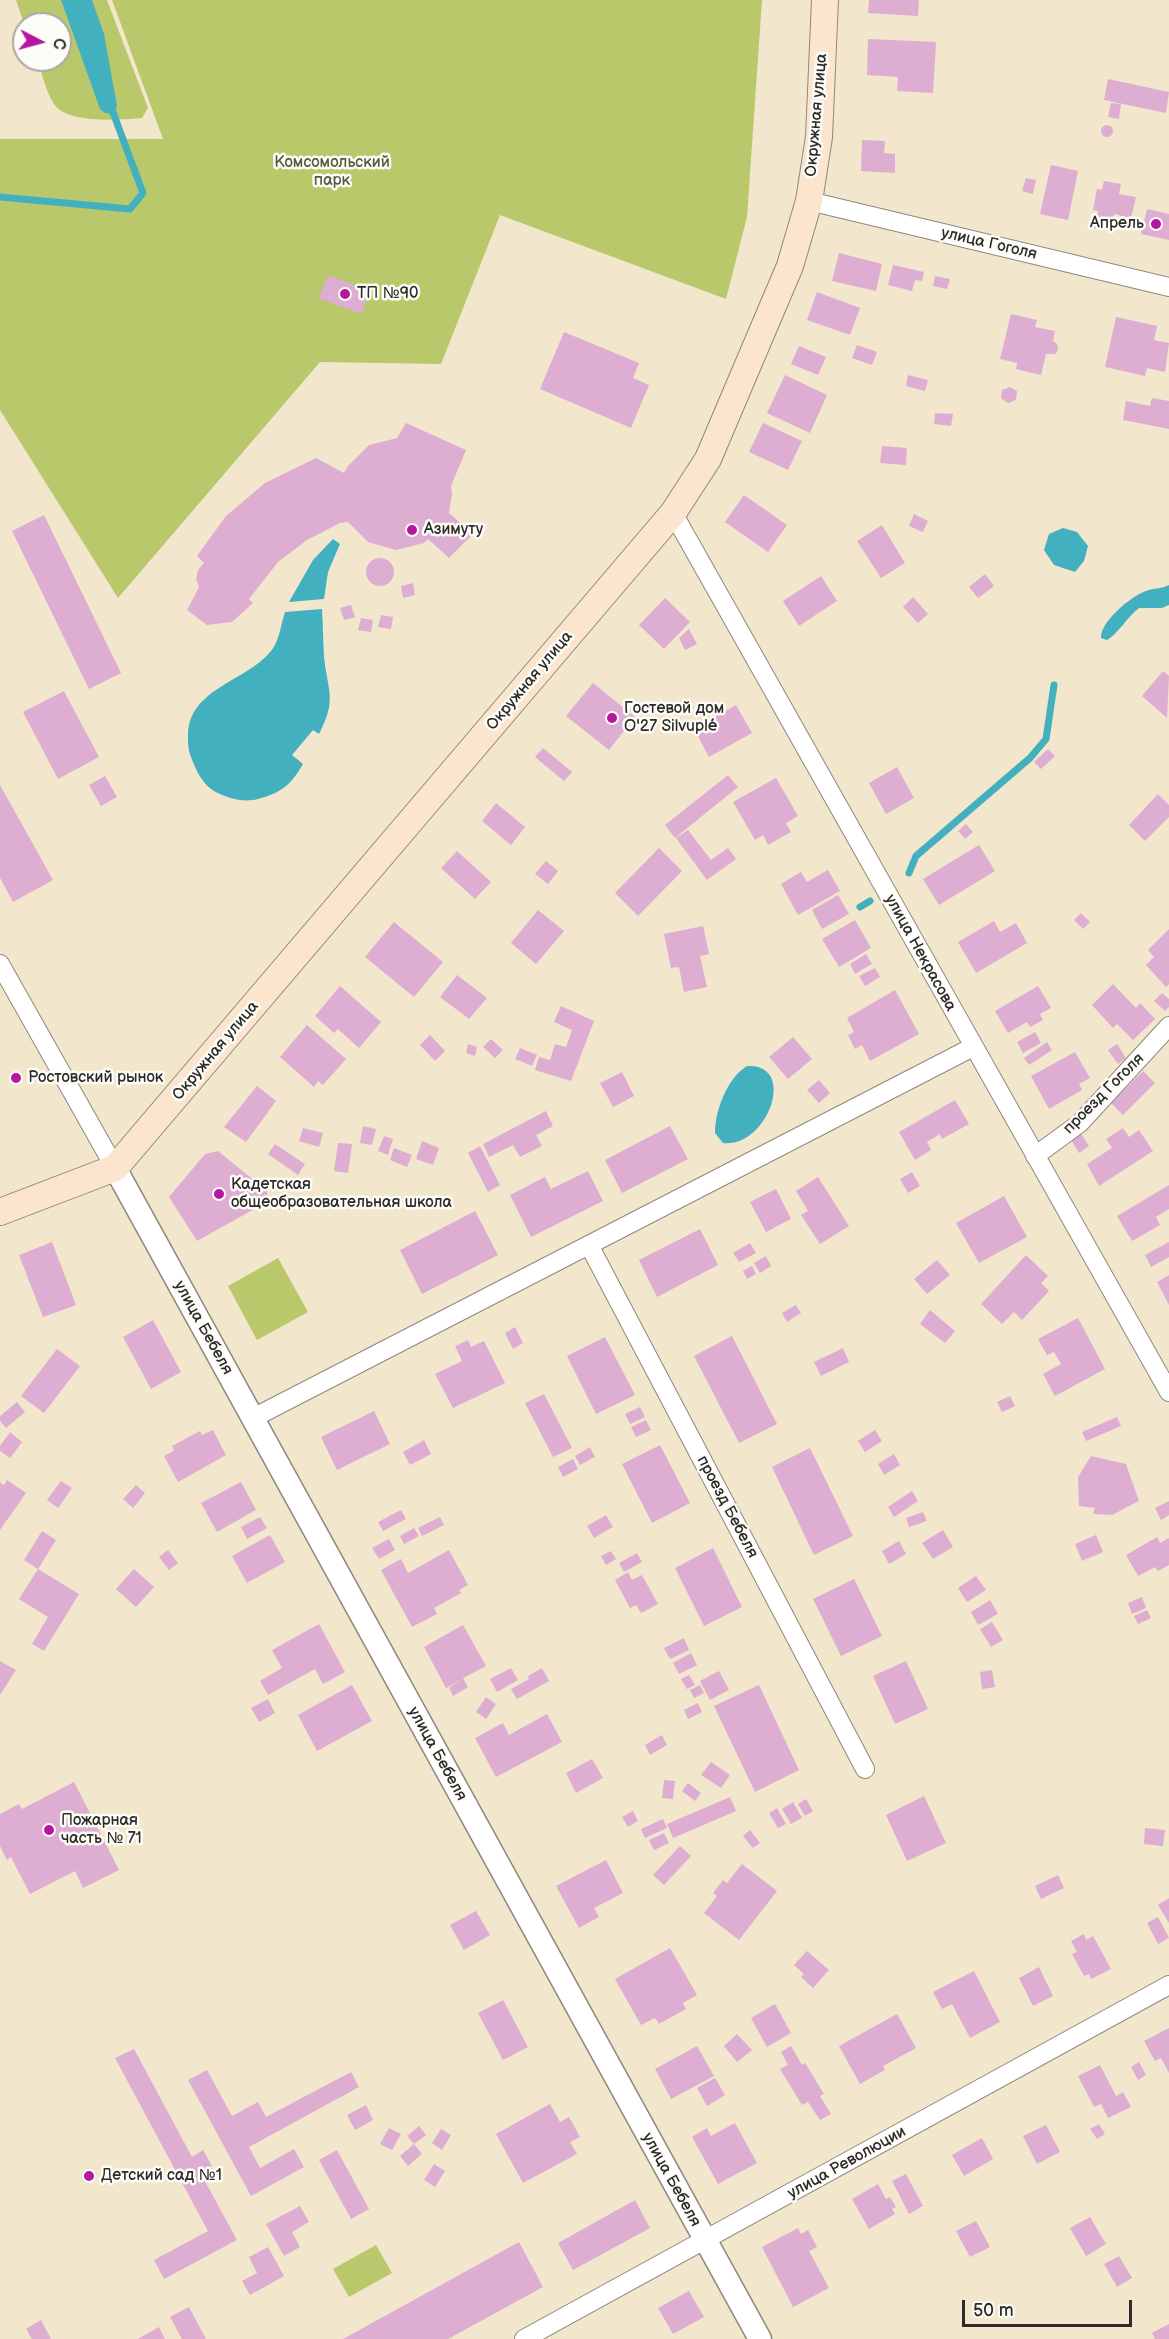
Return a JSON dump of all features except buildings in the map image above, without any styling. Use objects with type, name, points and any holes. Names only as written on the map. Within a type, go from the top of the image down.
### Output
[{"type":"main road","name":"Окружная улица","points":[[0,1212],[115,1168],[673,513],[708,459],[790,266],[809,201],[819,137],[825,0]]},
{"type":"street","name":"улица Гоголя","points":[[809,201],[1169,287]]},
{"type":"street","name":"улица Некрасова","points":[[673,513],[1169,1392]]},
{"type":"street","points":[[0,963],[115,1168]]},
{"type":"street","name":"проезд Гоголя","points":[[1035,1156],[1080,1123],[1169,1026]]},
{"type":"street","points":[[253,1418],[974,1047]]},
{"type":"street","name":"улица Бебеля","points":[[115,1168],[760,2339]]},
{"type":"street","name":"проезд Бебеля","points":[[589,1245],[865,1769]]},
{"type":"street","name":"улица Революции","points":[[524,2339],[1169,1985]]},
{"type":"green space","points":[[16,0],[107,0],[148,108],[142,118],[82,118],[70,115],[54,104],[41,72],[72,72],[72,12],[20,12]]},
{"type":"green space","name":"Комсомольский парк","points":[[112,0],[762,0],[747,217],[726,299],[500,215],[441,364],[320,362],[118,598],[0,410],[0,139],[163,139]]},
{"type":"green space","points":[[278,1258],[308,1312],[257,1340],[228,1286]]},
{"type":"green space","points":[[376,2245],[392,2273],[349,2297],[333,2269]]},
{"type":"water","points":[[61,0],[92,0],[104,34],[117,106],[113,114],[105,113],[100,109],[72,31],[72,12],[65,12]]},
{"type":"water","points":[[1063,528],[1077,532],[1088,546],[1084,561],[1075,572],[1054,565],[1044,550],[1049,534]]},
{"type":"water","points":[[333,539],[340,544],[328,572],[324,599],[289,602],[313,560]]},
{"type":"water","points":[[1169,585],[1169,605],[1162,608],[1139,608],[1111,638],[1107,640],[1101,638],[1111,617],[1125,604],[1146,591]]},
{"type":"water","points":[[322,609],[324,657],[330,704],[319,734],[313,730],[292,755],[303,764],[285,787],[266,797],[241,800],[214,791],[200,776],[189,749],[188,735],[191,719],[198,706],[220,687],[260,662],[271,651],[278,638],[285,612]]},
{"type":"water","points":[[747,1066],[762,1069],[771,1077],[774,1090],[771,1105],[764,1120],[753,1133],[739,1141],[723,1143],[715,1133],[720,1105],[734,1078]]},
{"type":"waterway","points":[[0,197],[130,209],[143,193],[111,107]]},
{"type":"waterway","points":[[909,873],[916,856],[1030,758],[1046,739],[1054,685]]},
{"type":"waterway","points":[[860,907],[870,901]]},
{"type":"place","name":"Апрель","points":[[1156,224]]},
{"type":"place","name":"ТП №90","points":[[345,294]]},
{"type":"place","name":"Азимуту","points":[[412,530]]},
{"type":"place","name":"Гостевой дом O'27 Silvuplé","points":[[612,718]]},
{"type":"place","name":"Ростовский рынок","points":[[16,1078]]},
{"type":"place","name":"Кадетская общеобразовательная школа","points":[[219,1194]]},
{"type":"place","name":"Пожарная часть № 71","points":[[49,1830]]},
{"type":"place","name":"Детский сад №1","points":[[89,2176]]}]
